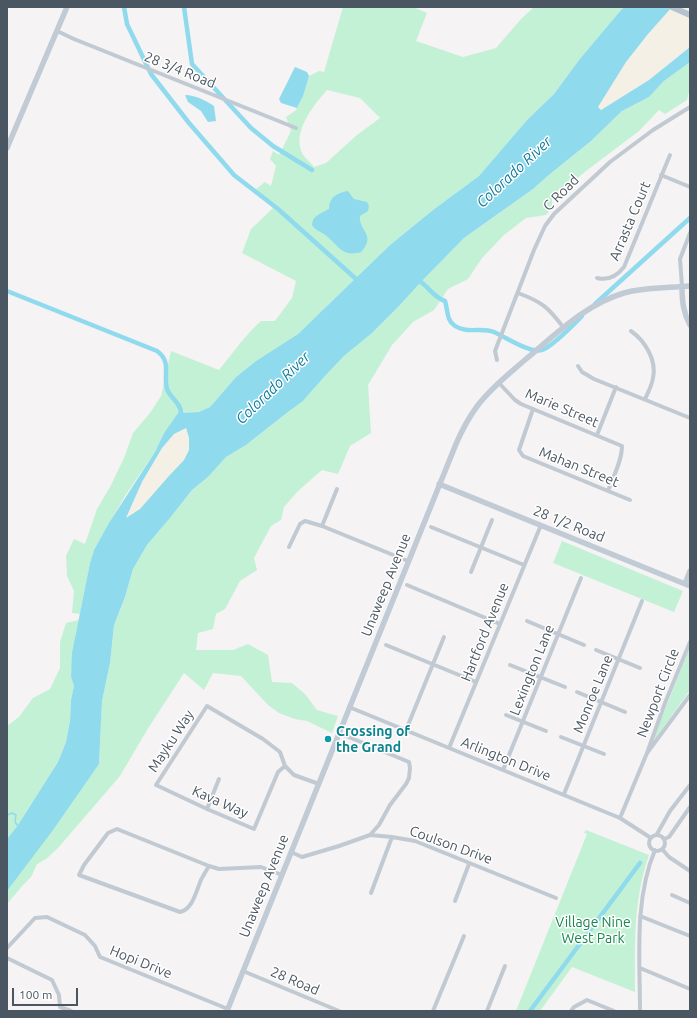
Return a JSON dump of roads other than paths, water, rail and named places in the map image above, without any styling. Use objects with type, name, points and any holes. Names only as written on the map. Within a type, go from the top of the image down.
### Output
[{"type":"main road","points":[[7,148],[67,7]]},
{"type":"main road","points":[[672,7],[690,15]]},
{"type":"main road","points":[[682,286],[682,304],[685,316],[690,325]]},
{"type":"main road","name":"Unaweep Avenue","points":[[227,1010],[463,428],[479,403],[499,383],[563,327],[601,302],[624,293],[653,288],[690,286]]},
{"type":"main road","name":"28 1/2 Road","points":[[439,484],[687,585]]},
{"type":"main road","points":[[687,585],[690,571]]},
{"type":"street","name":"28 3/4 Road","points":[[57,31],[296,128]]},
{"type":"street","name":"C Road","points":[[497,360],[495,351],[537,244],[545,226],[554,214],[610,162],[653,130],[690,107]]},
{"type":"street","name":"Arrasta Court","points":[[597,278],[608,279],[615,276],[624,267],[670,155]]},
{"type":"street","points":[[661,175],[690,187]]},
{"type":"street","points":[[682,286],[680,259],[690,233]]},
{"type":"street","points":[[518,293],[543,304],[563,327]]},
{"type":"street","points":[[631,331],[640,338],[650,354],[654,364],[653,379],[646,399]]},
{"type":"street","points":[[578,366],[582,372],[594,378],[690,418]]},
{"type":"street","name":"Marie Street","points":[[499,383],[515,400],[622,446],[619,462],[608,491]]},
{"type":"street","points":[[597,435],[616,387]]},
{"type":"street","name":"Mahan Street","points":[[534,409],[521,443],[519,450],[520,453],[530,459],[630,500]]},
{"type":"street","points":[[322,526],[337,489]]},
{"type":"street","points":[[471,572],[492,520]]},
{"type":"street","points":[[289,548],[302,522],[308,521],[408,561]]},
{"type":"street","name":"Hartford Avenue","points":[[449,748],[540,525]]},
{"type":"street","points":[[431,527],[524,565]]},
{"type":"street","name":"Lexington Lane","points":[[503,770],[581,578]]},
{"type":"street","points":[[407,585],[500,624]]},
{"type":"street","name":"Monroe Lane","points":[[564,794],[642,602]]},
{"type":"street","points":[[527,621],[584,645]]},
{"type":"street","points":[[406,730],[444,637]]},
{"type":"street","name":"Newport Circle","points":[[620,818],[690,642]]},
{"type":"street","points":[[386,645],[476,682]]},
{"type":"street","points":[[596,650],[640,668]]},
{"type":"street","points":[[510,665],[565,687]]},
{"type":"street","points":[[577,692],[625,712]]},
{"type":"street","name":"Newport Circle","points":[[647,753],[690,695]]},
{"type":"street","name":"Mayku Way","points":[[156,785],[207,706],[269,743],[280,752],[285,766],[294,775],[319,784]]},
{"type":"street","name":"Arlington Drive","points":[[349,707],[620,818],[651,838]]},
{"type":"street","points":[[506,715],[546,731]]},
{"type":"street","points":[[339,733],[409,762],[409,778],[406,784],[390,805],[379,825],[370,835]]},
{"type":"street","points":[[561,737],[604,754]]},
{"type":"street","name":"Kava Way","points":[[156,785],[254,829],[278,772],[285,766]]},
{"type":"street","points":[[207,809],[219,779]]},
{"type":"street","points":[[662,849],[655,850],[650,846],[649,842],[651,838],[657,834],[670,811],[690,785]]},
{"type":"street","points":[[664,839],[669,837],[690,807]]},
{"type":"street","points":[[209,866],[201,879],[192,902],[185,911],[180,912],[79,875],[84,865],[108,833],[117,829],[219,869],[261,867],[282,875]]},
{"type":"street","points":[[657,834],[664,839],[665,843],[662,849]]},
{"type":"street","name":"Coulson Drive","points":[[291,852],[302,857],[370,835],[392,837],[414,841],[556,898]]},
{"type":"street","points":[[370,892],[392,837]]},
{"type":"street","points":[[662,849],[669,857],[690,871]]},
{"type":"street","points":[[640,1011],[640,916],[644,888],[655,850]]},
{"type":"street","points":[[455,901],[469,864]]},
{"type":"street","points":[[672,895],[690,903]]},
{"type":"street","points":[[640,916],[690,936]]},
{"type":"street","name":"Hopi Drive","points":[[7,948],[35,918],[46,917],[86,935],[95,946],[100,957],[227,1010]]},
{"type":"street","points":[[433,1011],[464,936]]},
{"type":"street","points":[[7,958],[52,980],[59,995],[60,1009],[71,1011]]},
{"type":"street","points":[[487,1011],[505,966]]},
{"type":"street","points":[[640,968],[690,989]]},
{"type":"street","name":"28 Road","points":[[243,971],[339,1011]]},
{"type":"street","points":[[571,1011],[574,1007],[587,1000],[614,1011]]},
{"type":"water","name":"Colorado River","points":[[626,7],[672,7],[626,62],[598,107],[601,110],[649,80],[690,47],[690,62],[664,81],[649,97],[622,111],[591,141],[533,189],[464,238],[372,333],[344,356],[303,401],[246,445],[226,457],[208,477],[192,490],[147,545],[133,569],[125,597],[114,625],[110,663],[102,701],[99,764],[53,830],[7,891],[7,839],[18,825],[58,762],[66,742],[74,686],[71,677],[72,653],[94,550],[109,523],[155,452],[164,433],[178,413],[199,412],[210,407],[236,377],[256,361],[298,334],[390,245],[433,210],[479,176],[527,120],[554,94],[579,60],[622,9]],"holes":[[[186,428],[189,438],[189,450],[184,460],[140,509],[126,518],[142,482],[162,448],[174,434]]]},
{"type":"water","points":[[295,67],[307,72],[309,76],[303,96],[297,108],[281,103],[279,99]]},
{"type":"water","points":[[185,95],[200,98],[214,106],[216,121],[208,122],[201,111],[188,102]]},
{"type":"water","points":[[348,191],[354,199],[367,202],[369,206],[368,211],[360,216],[360,221],[367,237],[365,246],[361,252],[344,252],[312,225],[315,217],[329,209],[330,201],[334,196]]},
{"type":"waterway","points":[[124,7],[127,24],[151,74],[189,123],[234,175],[278,209],[355,278]]},
{"type":"waterway","points":[[184,7],[192,64],[251,128],[273,146],[312,170]]},
{"type":"waterway","points":[[595,304],[690,218]]},
{"type":"waterway","points":[[421,282],[441,300],[445,301],[450,321],[455,326],[464,330],[484,330],[494,332],[531,350],[537,351],[547,348],[563,335],[582,316]]},
{"type":"waterway","points":[[7,291],[157,351],[162,355],[166,364],[167,389],[181,409],[181,413]]},
{"type":"waterway","points":[[7,815],[12,813],[16,815],[15,822],[18,826]]},
{"type":"waterway","points":[[530,1011],[640,863]]},
{"type":"place","name":"Crossing of the Grand","points":[[328,739]]},
{"type":"park label","name":"Village Nine West Park","points":[[593,930]]}]
